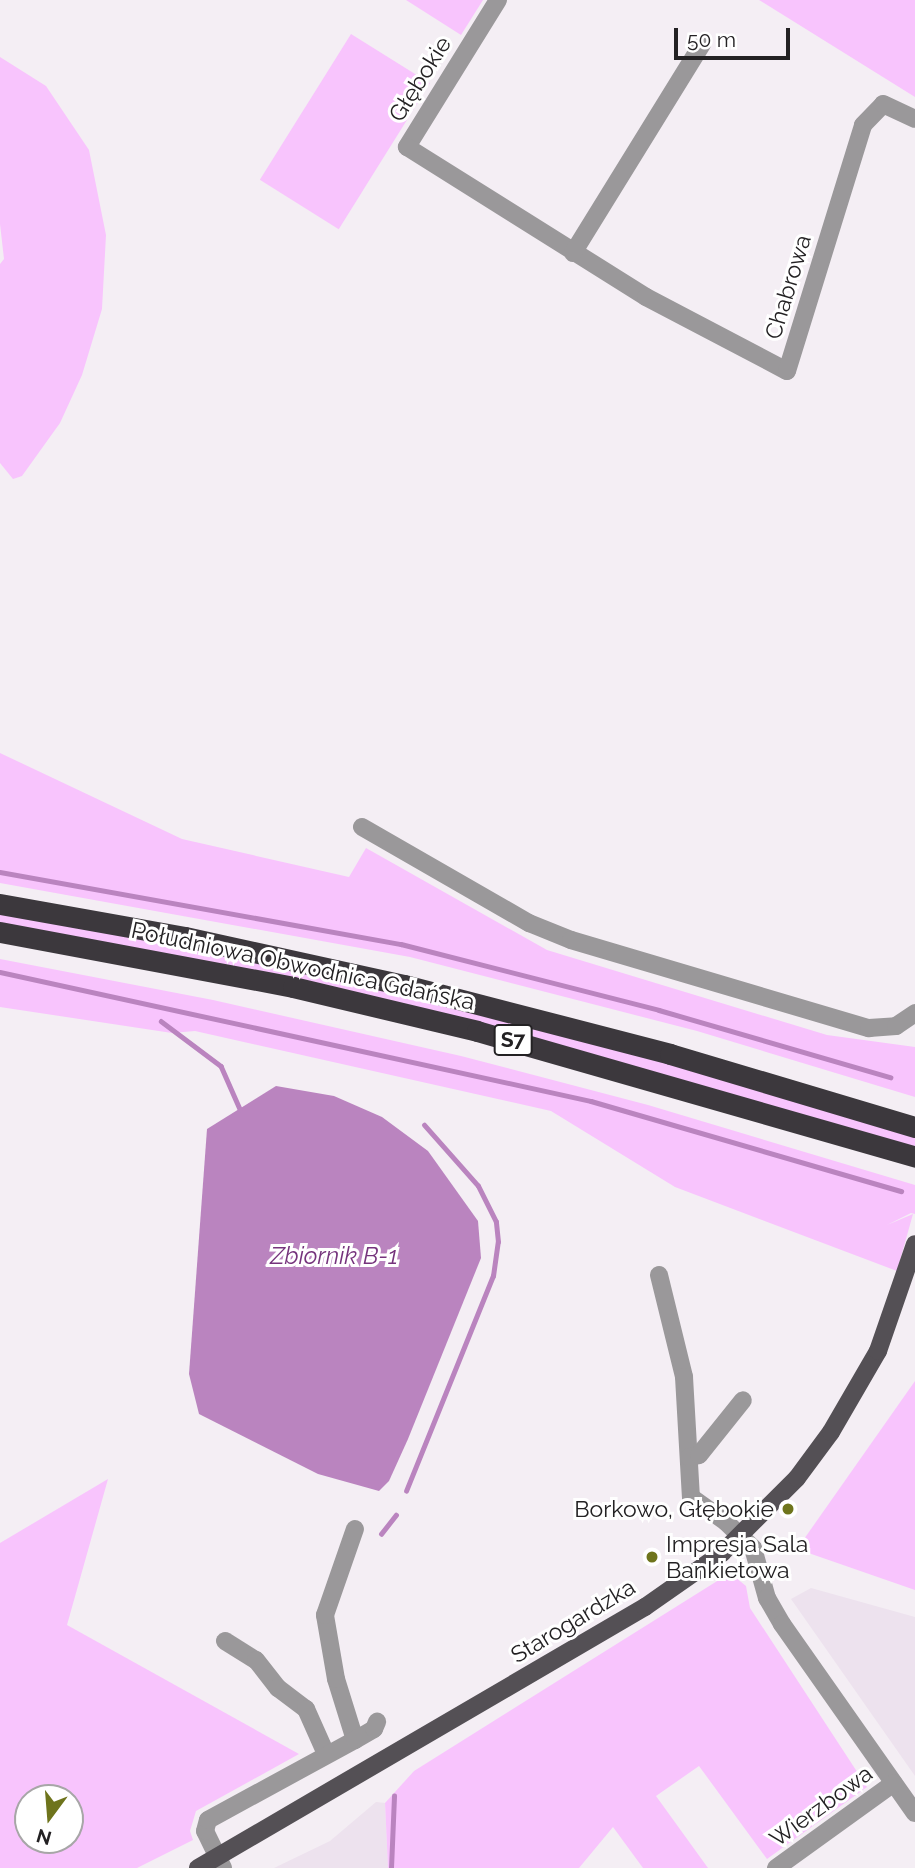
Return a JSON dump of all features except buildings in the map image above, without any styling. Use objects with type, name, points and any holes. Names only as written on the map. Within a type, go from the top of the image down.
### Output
[{"type":"highway","name":"Południowa Obwodnica Gdańska","points":[[0,904],[404,985],[682,1057],[915,1127]]},
{"type":"highway","name":"Południowa Obwodnica Gdańska","points":[[0,932],[293,987],[477,1031],[915,1157]]},
{"type":"main road","name":"Starogardzka","points":[[198,1868],[221,1862],[645,1606],[740,1536],[797,1478],[860,1386],[894,1312],[915,1244]]},
{"type":"street","name":"Głębokie","points":[[407,147],[498,0]]},
{"type":"street","points":[[573,253],[702,44]]},
{"type":"street","name":"Chabrowa","points":[[407,147],[573,253],[787,371],[863,125],[883,104],[915,119]]},
{"type":"street","points":[[362,827],[549,933],[869,1028],[897,1026],[915,1013]]},
{"type":"street","points":[[659,1275],[684,1377],[691,1497],[752,1548],[767,1598],[782,1624],[915,1813]]},
{"type":"street","points":[[689,1457],[699,1455],[743,1400]]},
{"type":"street","points":[[355,1528],[325,1615],[336,1679],[355,1740]]},
{"type":"street","points":[[225,1641],[256,1660],[278,1688],[306,1709],[326,1754]]},
{"type":"street","points":[[221,1862],[205,1831],[208,1820],[374,1729],[377,1722]]},
{"type":"street","name":"Wierzbowa","points":[[776,1868],[894,1783]]},
{"type":"shaded area","points":[[406,0],[483,0],[461,35]]},
{"type":"shaded area","points":[[759,0],[915,0],[915,97]]},
{"type":"shaded area","points":[[351,34],[430,83],[339,229],[260,180]]},
{"type":"shaded area","points":[[0,57],[46,86],[89,150],[106,235],[102,309],[82,375],[60,423],[22,476],[13,479],[0,463],[0,264],[4,259],[0,224]]},
{"type":"shaded area","points":[[0,753],[182,839],[349,877],[366,848],[547,950],[827,1035],[915,1047],[915,1097],[697,1031],[410,957],[0,883]]},
{"type":"shaded area","points":[[0,912],[307,971],[586,1039],[915,1136],[915,1147],[490,1025],[0,923]]},
{"type":"shaded area","points":[[0,959],[213,1000],[461,1056],[648,1105],[915,1185],[915,1214],[911,1213],[887,1225],[913,1214],[897,1271],[675,1187],[551,1111],[195,1031],[172,1033],[0,1007]]},
{"type":"shaded area","points":[[915,1381],[915,1590],[797,1549]]},
{"type":"shaded area","points":[[108,1479],[67,1625],[299,1754],[196,1811],[190,1831],[193,1840],[137,1868],[0,1868],[0,1543]]},
{"type":"shaded area","points":[[730,1573],[746,1586],[750,1608],[867,1787],[767,1859],[699,1766],[656,1796],[708,1868],[643,1868],[613,1827],[579,1868],[388,1868],[385,1803],[414,1771]]},
{"type":"shaded area","points":[[811,1588],[915,1617],[915,1776],[791,1599]]},
{"type":"shaded area","points":[[376,1802],[385,1803],[388,1868],[274,1868],[330,1841]]},
{"type":"water","name":"Zbiornik B-1","points":[[276,1086],[334,1096],[382,1117],[428,1151],[478,1221],[481,1258],[408,1439],[389,1481],[379,1491],[318,1474],[199,1414],[189,1374],[207,1129]]},
{"type":"waterway","points":[[0,872],[401,944],[659,1010],[890,1077]]},
{"type":"waterway","points":[[0,972],[591,1101],[901,1191]]},
{"type":"waterway","points":[[161,1021],[221,1066],[240,1109]]},
{"type":"waterway","points":[[406,1491],[493,1276],[498,1242],[496,1222],[478,1186],[424,1125]]},
{"type":"waterway","points":[[381,1534],[396,1515]]},
{"type":"waterway","points":[[391,1868],[394,1796]]},
{"type":"place","name":"Borkowo, Głębokie","points":[[788,1509]]},
{"type":"place","name":"Impresja Sala Bankietowa","points":[[652,1557]]}]
